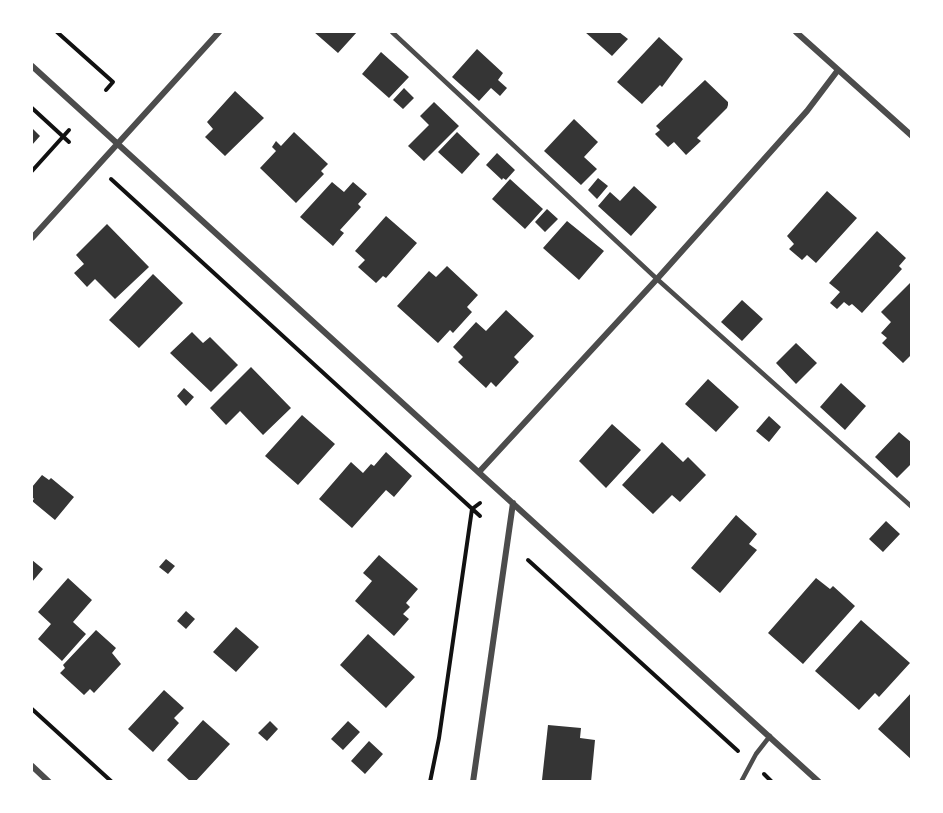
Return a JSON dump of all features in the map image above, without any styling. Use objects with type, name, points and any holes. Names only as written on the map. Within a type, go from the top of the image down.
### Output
[{"type":"street","points":[[32,238],[219,32]]},
{"type":"street","points":[[796,32],[912,136]]},
{"type":"street","points":[[32,66],[819,782]]},
{"type":"street","points":[[480,472],[807,111],[838,70]]},
{"type":"street","points":[[473,782],[513,503]]},
{"type":"street","points":[[32,766],[49,782]]},
{"type":"lane","points":[[392,32],[657,279],[912,507]]},
{"type":"lane","points":[[741,782],[770,736]]},
{"type":"path","points":[[57,32],[113,82],[106,90]]},
{"type":"path","points":[[32,108],[69,142]]},
{"type":"path","points":[[32,171],[69,130]]},
{"type":"path","points":[[111,179],[480,516]]},
{"type":"path","points":[[121,188],[124,183]]},
{"type":"path","points":[[430,782],[439,738],[472,509],[480,503]]},
{"type":"path","points":[[528,560],[772,782]]},
{"type":"path","points":[[32,709],[112,782]]},
{"type":"building","points":[[314,32],[357,32],[338,53]]},
{"type":"building","points":[[585,32],[619,32],[628,39],[612,56]]},
{"type":"building","points":[[659,37],[683,59],[662,87],[660,85],[642,104],[617,82]]},
{"type":"building","points":[[477,49],[503,73],[498,80],[507,88],[500,96],[491,88],[479,101],[452,77]]},
{"type":"building","points":[[381,52],[409,77],[389,98],[362,74]]},
{"type":"building","points":[[705,80],[728,102],[728,105],[697,138],[701,141],[686,155],[674,142],[668,147],[655,134],[660,130],[656,126]]},
{"type":"building","points":[[404,88],[414,98],[403,109],[393,100]]},
{"type":"building","points":[[235,91],[264,118],[225,156],[205,137],[213,129],[207,122]]},
{"type":"building","points":[[434,102],[459,126],[424,161],[408,146],[429,125],[420,116]]},
{"type":"building","points":[[574,119],[598,142],[584,157],[597,169],[581,185],[544,151]]},
{"type":"building","points":[[32,128],[40,136],[32,145]]},
{"type":"building","points":[[294,132],[328,164],[321,171],[324,174],[296,203],[260,168],[276,151],[272,147],[276,141],[281,146]]},
{"type":"building","points":[[457,132],[480,154],[462,174],[438,152]]},
{"type":"building","points":[[497,153],[515,170],[506,180],[503,178],[502,180],[486,165]]},
{"type":"building","points":[[598,178],[608,186],[597,199],[588,190]]},
{"type":"building","points":[[510,179],[543,209],[525,229],[492,199]]},
{"type":"building","points":[[332,182],[344,192],[353,182],[367,194],[358,204],[361,207],[340,230],[344,233],[333,246],[300,217]]},
{"type":"building","points":[[634,186],[657,207],[631,236],[598,206],[610,192],[620,201]]},
{"type":"building","points":[[827,191],[857,218],[816,263],[807,255],[802,260],[789,249],[794,244],[787,236]]},
{"type":"building","points":[[547,209],[558,219],[545,232],[535,222]]},
{"type":"building","points":[[386,216],[417,243],[386,278],[383,276],[376,283],[358,267],[365,260],[355,251]]},
{"type":"building","points":[[567,221],[604,251],[579,280],[543,248]]},
{"type":"building","points":[[107,224],[149,267],[115,299],[95,279],[87,287],[74,273],[84,264],[76,255]]},
{"type":"building","points":[[877,231],[906,258],[899,266],[902,269],[862,313],[852,304],[849,306],[844,302],[837,309],[830,303],[840,292],[829,283]]},
{"type":"building","points":[[447,266],[478,295],[467,307],[472,312],[453,333],[450,330],[438,343],[397,306],[429,271],[436,277]]},
{"type":"building","points":[[153,274],[183,303],[139,348],[109,320]]},
{"type":"building","points":[[912,281],[912,354],[903,363],[882,343],[887,338],[881,333],[891,322],[881,312]]},
{"type":"building","points":[[742,300],[763,319],[742,341],[721,322]]},
{"type":"building","points":[[506,310],[534,336],[514,357],[519,362],[496,387],[491,382],[486,388],[458,362],[463,357],[453,347],[476,322],[486,331]]},
{"type":"building","points":[[192,332],[203,343],[210,337],[238,365],[211,392],[170,353]]},
{"type":"building","points":[[796,343],[817,363],[796,384],[776,363]]},
{"type":"building","points":[[251,367],[291,408],[263,435],[240,411],[226,425],[210,408]]},
{"type":"building","points":[[708,379],[739,407],[716,432],[685,404]]},
{"type":"building","points":[[841,383],[866,406],[845,430],[820,407]]},
{"type":"building","points":[[184,388],[194,397],[186,406],[177,396]]},
{"type":"building","points":[[302,415],[335,444],[298,485],[265,456]]},
{"type":"building","points":[[769,416],[781,427],[769,442],[756,431]]},
{"type":"building","points":[[612,424],[641,450],[606,488],[579,461]]},
{"type":"building","points":[[899,432],[912,443],[912,463],[897,478],[875,457]]},
{"type":"building","points":[[662,442],[683,462],[688,457],[706,475],[680,502],[672,495],[653,514],[622,485]]},
{"type":"building","points":[[386,452],[412,476],[394,497],[386,490],[352,528],[319,499],[351,462],[363,473],[371,464],[374,466]]},
{"type":"building","points":[[42,475],[49,480],[51,478],[74,497],[55,520],[32,501],[34,499],[32,487]]},
{"type":"building","points":[[736,515],[757,534],[749,544],[757,550],[720,593],[691,568]]},
{"type":"building","points":[[886,521],[900,534],[883,552],[869,539]]},
{"type":"building","points":[[379,555],[418,589],[406,603],[410,607],[403,614],[409,619],[394,636],[355,601],[372,581],[363,573]]},
{"type":"building","points":[[166,559],[175,566],[168,574],[159,567]]},
{"type":"building","points":[[32,560],[43,569],[32,582]]},
{"type":"building","points":[[68,578],[92,600],[73,622],[86,634],[62,661],[38,639],[51,624],[38,612]]},
{"type":"building","points":[[816,578],[830,589],[833,586],[855,606],[803,664],[768,633]]},
{"type":"building","points":[[186,611],[195,619],[186,629],[177,621]]},
{"type":"building","points":[[861,620],[910,663],[879,697],[875,693],[859,710],[815,671]]},
{"type":"building","points":[[236,627],[259,647],[236,672],[213,652]]},
{"type":"building","points":[[96,630],[116,648],[112,653],[121,664],[94,693],[90,689],[84,695],[60,673],[65,668],[63,665]]},
{"type":"building","points":[[368,634],[415,677],[386,708],[340,665]]},
{"type":"building","points":[[164,690],[184,708],[174,718],[179,723],[153,752],[128,729]]},
{"type":"building","points":[[912,692],[912,760],[878,729]]},
{"type":"building","points":[[203,720],[230,744],[195,782],[191,782],[167,760]]},
{"type":"building","points":[[270,721],[278,729],[267,741],[258,733]]},
{"type":"building","points":[[348,721],[360,732],[343,750],[331,739]]},
{"type":"building","points":[[548,725],[581,728],[580,738],[595,740],[591,782],[542,780]]},
{"type":"building","points":[[369,741],[383,754],[365,774],[351,761]]}]
